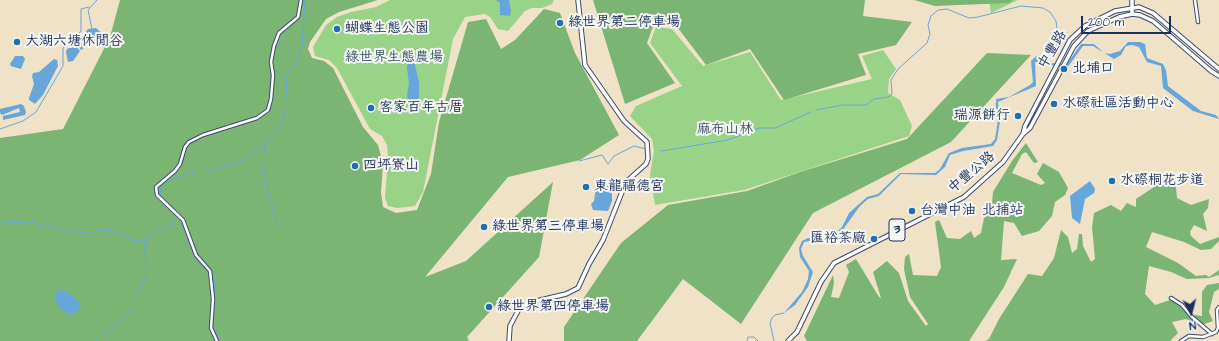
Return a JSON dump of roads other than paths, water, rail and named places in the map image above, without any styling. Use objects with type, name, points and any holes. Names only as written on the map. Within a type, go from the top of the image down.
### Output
[{"type":"main road","points":[[509,341],[510,326],[519,309],[532,302],[566,294],[578,288],[589,264],[603,240],[626,182],[646,164],[648,159],[647,142],[624,121],[585,64],[578,0]]},
{"type":"main road","points":[[1132,0],[1132,14],[1140,15],[1152,21],[1211,71],[1219,76]]},
{"type":"main road","points":[[1131,7],[1139,7],[1153,13],[1219,69]]},
{"type":"main road","name":"中豐路","points":[[1048,80],[1070,40],[1085,26],[1115,11],[1131,7]]},
{"type":"main road","name":"中豐路","points":[[1053,84],[1079,39],[1088,31],[1119,17],[1132,14]]},
{"type":"main road","name":"中豐公路","points":[[1023,134],[1025,126],[1048,80]]},
{"type":"main road","name":"中豐公路","points":[[788,341],[796,332],[830,268],[841,258],[964,198],[1003,162],[1023,134],[1030,128],[1053,84]]},
{"type":"street","points":[[217,341],[211,328],[213,299],[210,271],[196,255],[183,220],[157,195],[156,186],[175,171],[180,164],[185,147],[189,142],[203,135],[257,118],[268,110],[272,93],[273,75],[271,62],[274,46],[279,33],[298,17],[301,0]]},
{"type":"street","points":[[1195,0],[1198,22]]},
{"type":"street","points":[[919,219],[921,224]]},
{"type":"street","points":[[911,223],[913,228]]},
{"type":"street","points":[[1171,298],[1182,305],[1192,317],[1212,334]]},
{"type":"street","points":[[1181,341],[1189,336],[1203,337],[1218,330],[1216,315],[1219,307]]},
{"type":"water","points":[[496,0],[509,0],[511,11],[510,16],[500,15],[500,3]]},
{"type":"water","points":[[96,28],[106,37],[105,40],[99,44],[87,46],[81,50],[77,44],[88,29]]},
{"type":"water","points":[[1128,42],[1140,42],[1145,44],[1147,58],[1163,64],[1166,70],[1168,86],[1201,111],[1216,115],[1219,119],[1193,111],[1163,88],[1161,66],[1147,62],[1139,47],[1132,45],[1126,46],[1121,55],[1114,59],[1104,53],[1110,54],[1120,51]]},
{"type":"water","points":[[1081,44],[1094,44],[1103,52],[1093,46],[1083,46],[1067,68],[1035,62],[1036,86],[998,102],[1000,121],[997,140],[993,146],[963,151],[950,155],[945,167],[936,175],[901,174],[879,196],[868,199],[860,206],[839,235],[821,242],[815,240],[804,242],[801,249],[803,256],[813,272],[808,287],[795,305],[784,313],[802,292],[808,279],[809,271],[800,257],[799,248],[802,241],[808,238],[826,239],[832,237],[842,227],[849,213],[867,197],[878,194],[900,173],[935,173],[940,169],[949,153],[962,148],[991,144],[995,139],[998,120],[996,99],[1009,97],[1033,82],[1031,61],[1036,56],[1049,63],[1067,64]]},
{"type":"water","points":[[75,45],[80,51],[73,61],[68,62],[66,52],[67,49]]},
{"type":"water","points":[[409,54],[417,55],[415,65],[419,82],[419,98],[411,102],[408,100],[407,95],[409,83],[407,68]]},
{"type":"water","points":[[15,56],[23,56],[25,59],[21,69],[11,66],[10,64]]},
{"type":"water","points":[[54,59],[57,60],[58,66],[43,95],[35,104],[29,100],[34,84],[32,76],[33,73],[39,72]]},
{"type":"water","points":[[21,104],[24,106],[26,112],[25,115],[3,120],[3,116],[20,112],[19,108],[2,115],[0,113],[0,109]]},
{"type":"water","points":[[600,181],[610,188],[612,194],[612,201],[608,211],[593,210],[591,204],[594,201],[596,187]]},
{"type":"water","points":[[1090,181],[1095,189],[1094,193],[1085,199],[1080,224],[1072,218],[1070,196]]},
{"type":"water","points":[[61,289],[77,299],[81,308],[73,315],[63,311],[55,300],[56,293]]},
{"type":"waterway","points":[[92,29],[88,10],[97,0]]},
{"type":"waterway","points":[[160,196],[161,187],[165,183],[194,172],[209,171],[243,160],[265,144],[281,126],[285,113],[287,75],[297,61],[302,47],[305,0]]},
{"type":"waterway","points":[[816,110],[843,105],[866,105],[874,99],[889,97],[892,94],[891,80],[898,69],[927,43],[930,34],[928,25],[931,16],[938,10],[947,9],[969,18],[1021,6],[1043,8],[1050,12],[1056,21],[1058,36],[1054,58]]},
{"type":"waterway","points":[[0,129],[23,121],[36,112],[63,66],[63,48],[73,41],[81,31],[81,9],[89,7]]},
{"type":"waterway","points":[[996,103],[997,110]]},
{"type":"waterway","points":[[661,151],[728,140],[759,128],[775,128],[811,112]]},
{"type":"waterway","points":[[265,145],[263,161],[267,187],[276,221],[280,227]]},
{"type":"waterway","points":[[579,161],[602,155],[608,164],[614,156],[634,146],[646,149]]},
{"type":"waterway","points":[[161,202],[181,222],[195,258],[207,270]]},
{"type":"waterway","points":[[2,223],[30,222],[79,233],[109,230],[133,240],[140,241],[147,240],[157,231],[171,227],[177,217]]},
{"type":"waterway","points":[[136,298],[145,278],[146,266],[144,241]]},
{"type":"waterway","points":[[213,275],[215,283],[213,325],[219,341]]},
{"type":"waterway","points":[[96,341],[126,318],[133,305]]},
{"type":"waterway","points":[[774,341],[770,323],[775,315],[784,313]]},
{"type":"waterway","points":[[747,341],[748,337],[754,337],[758,341]]},
{"type":"place","name":"綠世界第二停車場","points":[[560,23]]},
{"type":"place","name":"蝴蝶生態公園","points":[[337,29]]},
{"type":"place","name":"大湖六塘休閒谷","points":[[17,42]]},
{"type":"place","name":"北埔口","points":[[1064,69]]},
{"type":"place","name":"水磜社區活動中心","points":[[1054,104]]},
{"type":"place","name":"客家百年古厝","points":[[371,108]]},
{"type":"place","name":"瑞源餅行","points":[[1018,116]]},
{"type":"place","name":"四坪寮山","points":[[355,166]]},
{"type":"place","name":"水磜桐花步道","points":[[1112,181]]},
{"type":"place","name":"東龍福德宮","points":[[586,187]]},
{"type":"place","name":"台灣中油 北捕站","points":[[912,211]]},
{"type":"place","name":"綠世界第三停車場","points":[[484,227]]},
{"type":"place","name":"匯裕茶廠","points":[[874,239]]},
{"type":"place","name":"綠世界第四停車場","points":[[489,307]]},
{"type":"park label","name":"綠世界生態農場","points":[[394,58]]},
{"type":"park label","name":"麻布山林","points":[[725,130]]}]
